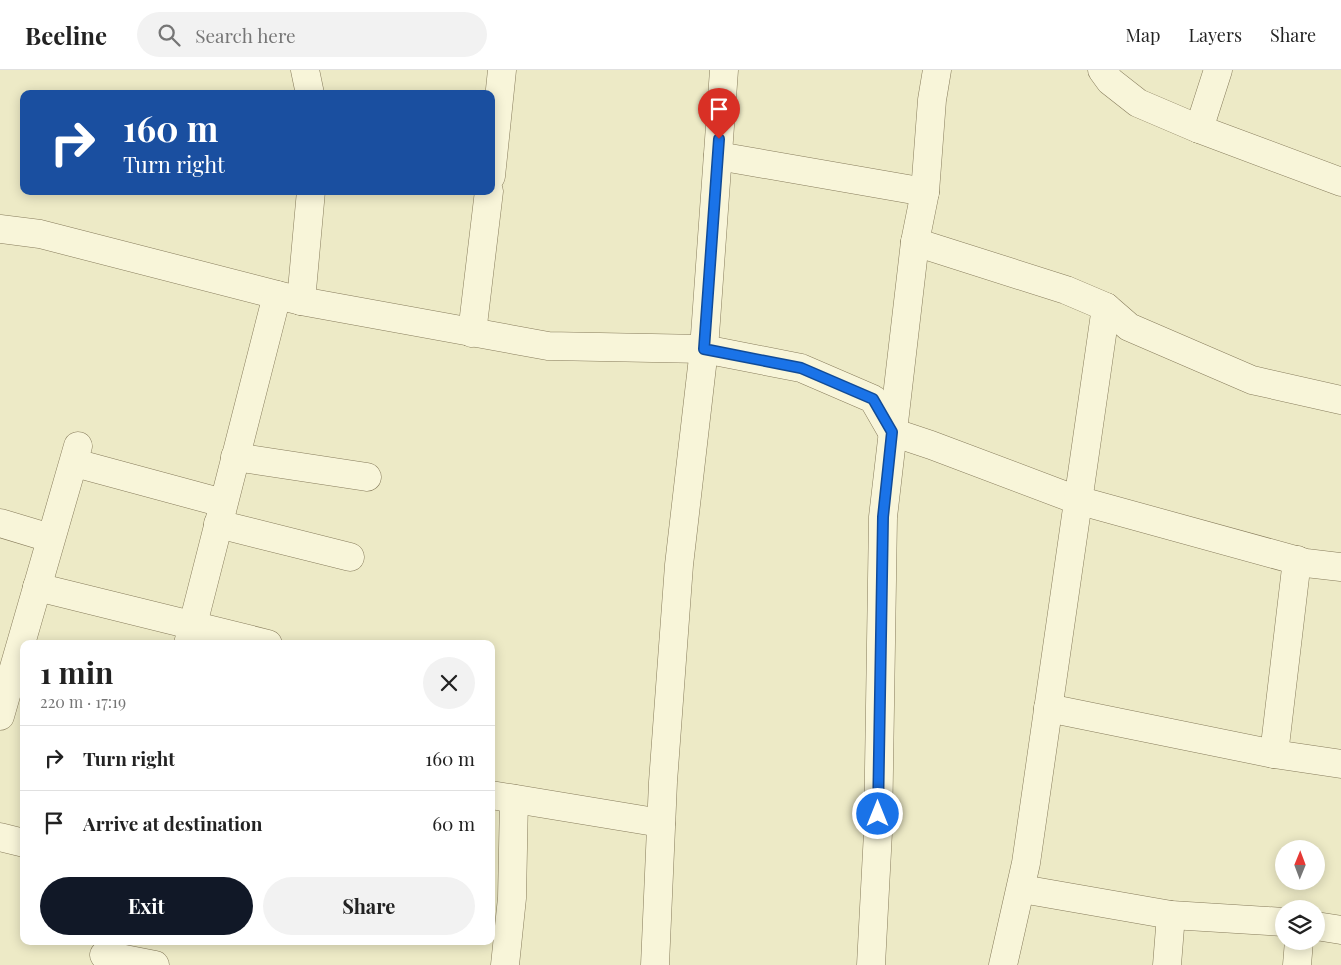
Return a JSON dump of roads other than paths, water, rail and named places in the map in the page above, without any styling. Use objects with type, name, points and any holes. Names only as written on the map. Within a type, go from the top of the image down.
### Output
[{"type":"street","points":[[305,70],[309,90]]},
{"type":"street","points":[[495,137],[502,70]]},
{"type":"street","points":[[654,965],[661,823],[679,565],[704,349],[724,70]]},
{"type":"street","points":[[871,965],[878,832],[883,517],[915,242],[925,192],[932,100],[937,70]]},
{"type":"street","points":[[1102,70],[1110,81],[1138,103],[1198,129],[1341,182]]},
{"type":"street","points":[[1198,129],[1218,70]]},
{"type":"street","points":[[718,156],[925,192]]},
{"type":"street","points":[[190,635],[235,457],[289,298],[311,195]]},
{"type":"street","points":[[472,332],[489,195]]},
{"type":"street","points":[[0,229],[40,234],[289,298],[548,346],[704,349],[801,368],[873,399],[892,432],[1078,500],[1298,560],[1341,568]]},
{"type":"street","points":[[915,242],[1066,290],[1106,307],[1129,327],[1252,380],[1341,400]]},
{"type":"street","points":[[1003,965],[1022,889],[1106,307]]},
{"type":"street","points":[[25,640],[50,538],[77,454],[220,513],[350,557]]},
{"type":"street","points":[[235,457],[367,478]]},
{"type":"street","points":[[0,523],[50,538]]},
{"type":"street","points":[[1274,754],[1298,560]]},
{"type":"street","points":[[37,587],[190,635],[233,640]]},
{"type":"street","points":[[9,712],[20,663]]},
{"type":"street","points":[[1048,708],[1274,754],[1341,764]]},
{"type":"street","points":[[505,965],[501,905],[502,797],[661,823]]},
{"type":"street","points":[[0,837],[20,842]]},
{"type":"street","points":[[1022,889],[1170,915],[1275,921]]},
{"type":"street","points":[[1167,965],[1170,915]]},
{"type":"street","points":[[1325,927],[1341,930]]},
{"type":"street","points":[[1297,965],[1298,950]]},
{"type":"street","points":[[104,954],[155,965]]}]
